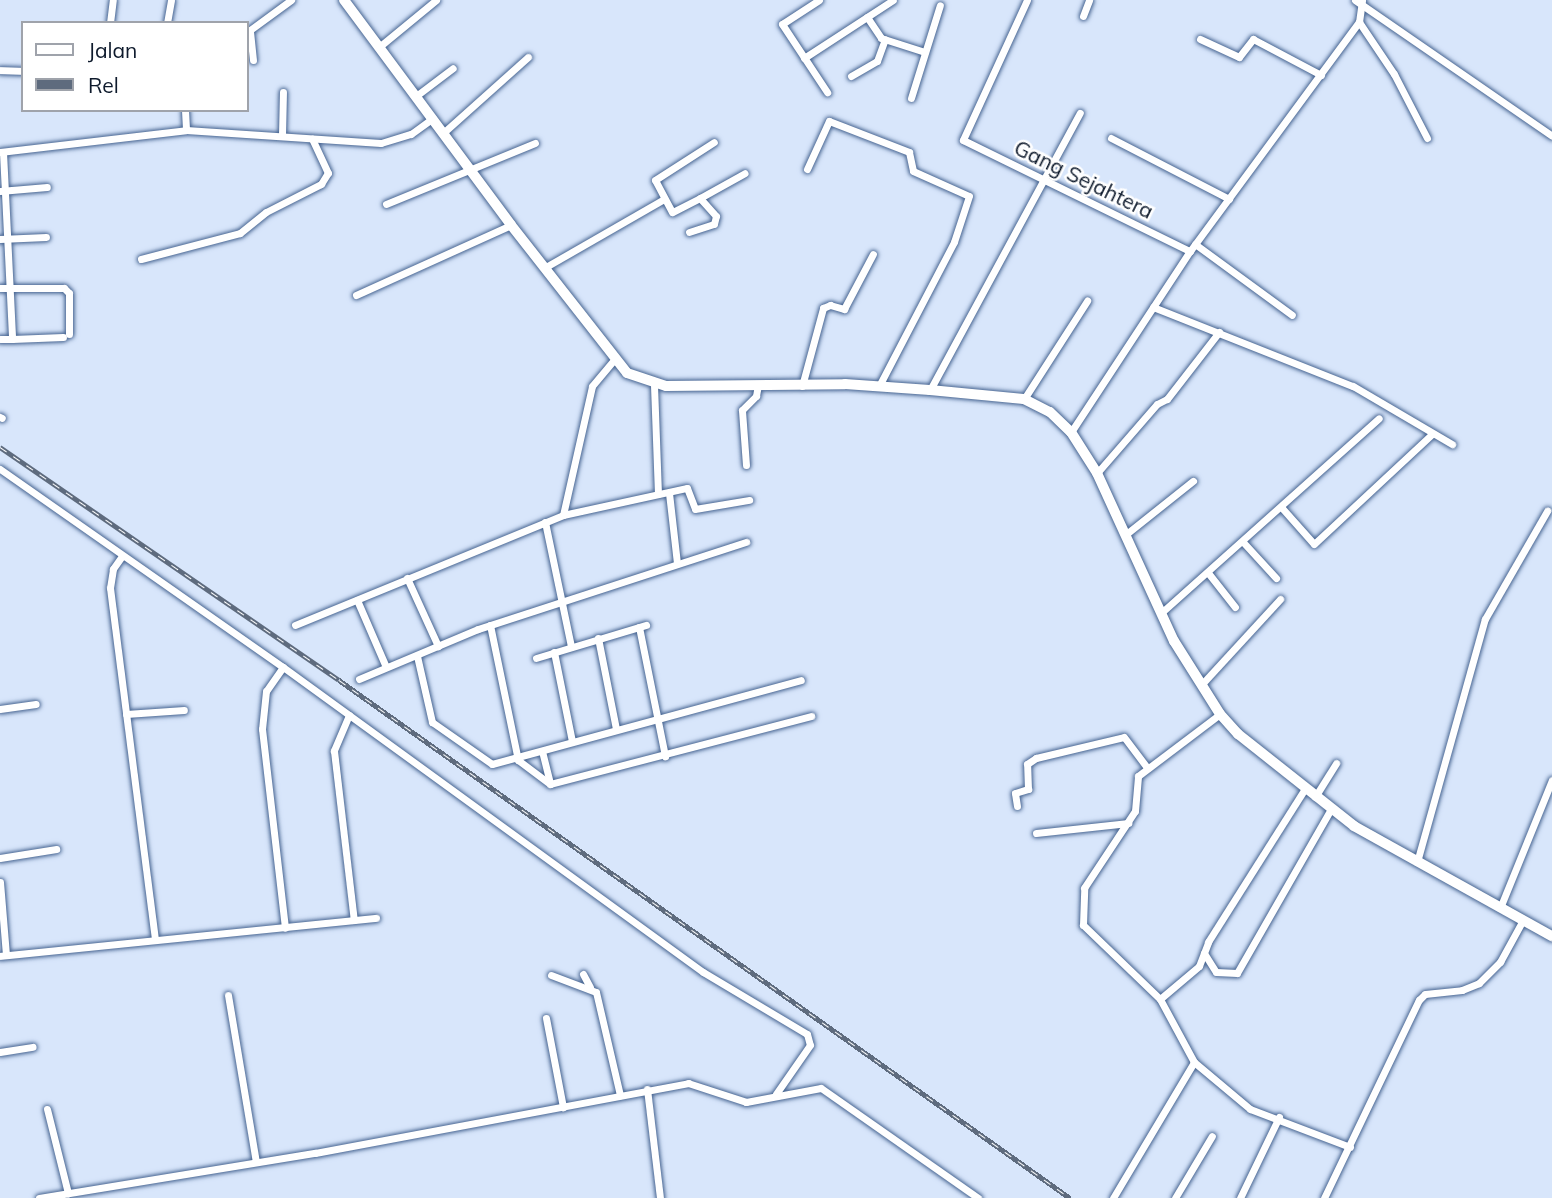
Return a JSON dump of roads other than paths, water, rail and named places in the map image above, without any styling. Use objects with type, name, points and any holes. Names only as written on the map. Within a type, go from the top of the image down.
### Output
[{"type":"street","points":[[110,21],[113,0]]},
{"type":"street","points":[[167,21],[171,0]]},
{"type":"street","points":[[253,60],[250,30],[291,0]]},
{"type":"street","points":[[344,0],[511,225],[614,360],[627,373],[654,385],[879,386],[930,390],[1024,400],[1049,412],[1071,432],[1097,473],[1161,612],[1220,714],[1304,790],[1417,862],[1552,936]]},
{"type":"street","points":[[379,47],[436,0]]},
{"type":"street","points":[[818,0],[782,24],[827,92]]},
{"type":"street","points":[[804,58],[893,0]]},
{"type":"street","name":"Gang Sejahtera","points":[[1027,0],[963,140],[1192,247],[1292,315]]},
{"type":"street","points":[[1083,16],[1089,0]]},
{"type":"street","points":[[1355,0],[1552,136]]},
{"type":"street","points":[[1071,432],[1192,247],[1359,22],[1363,3]]},
{"type":"street","points":[[911,98],[940,5]]},
{"type":"street","points":[[867,17],[885,39],[925,52]]},
{"type":"street","points":[[1359,22],[1394,74],[1427,138]]},
{"type":"street","points":[[851,76],[877,61],[885,39]]},
{"type":"street","points":[[1200,39],[1239,57],[1253,39],[1321,75]]},
{"type":"street","points":[[443,133],[528,57]]},
{"type":"street","points":[[416,96],[453,68]]},
{"type":"street","points":[[0,70],[21,71]]},
{"type":"street","points":[[282,135],[283,92]]},
{"type":"street","points":[[185,112],[186,130]]},
{"type":"street","points":[[930,390],[1080,113]]},
{"type":"street","points":[[12,339],[11,288],[4,239],[2,152],[186,130],[394,141],[433,118]]},
{"type":"street","points":[[807,169],[829,121],[909,152],[913,172],[969,196],[954,242],[879,386]]},
{"type":"street","points":[[141,260],[240,233],[266,212],[321,184],[328,173],[312,138]]},
{"type":"street","points":[[1111,138],[1228,199]]},
{"type":"street","points":[[714,142],[655,180],[674,212],[745,173]]},
{"type":"street","points":[[386,204],[535,143]]},
{"type":"street","points":[[3,190],[47,187]]},
{"type":"street","points":[[689,232],[716,221],[701,198]]},
{"type":"street","points":[[544,268],[664,199]]},
{"type":"street","points":[[356,295],[511,225]]},
{"type":"street","points":[[4,239],[46,237]]},
{"type":"street","points":[[802,386],[823,308],[830,305],[844,309],[873,254]]},
{"type":"street","points":[[0,288],[66,289],[66,335],[0,339]]},
{"type":"street","points":[[1024,400],[1087,301]]},
{"type":"street","points":[[1153,307],[1353,386],[1452,443]]},
{"type":"street","points":[[1097,473],[1157,404],[1167,400],[1219,332]]},
{"type":"street","points":[[563,515],[592,386],[614,360]]},
{"type":"street","points":[[654,385],[658,494]]},
{"type":"street","points":[[746,465],[742,410],[755,396],[758,385]]},
{"type":"street","points":[[1161,612],[1209,574],[1379,418]]},
{"type":"street","points":[[1282,508],[1314,544],[1432,433]]},
{"type":"street","points":[[0,469],[283,667],[703,972],[807,1034],[810,1045],[776,1094]]},
{"type":"street","points":[[1125,535],[1194,481]]},
{"type":"street","points":[[295,625],[563,515],[690,489],[697,509],[749,500]]},
{"type":"street","points":[[669,493],[677,563]]},
{"type":"street","points":[[1417,862],[1485,619],[1547,510]]},
{"type":"street","points":[[545,522],[571,646]]},
{"type":"street","points":[[359,679],[490,625],[746,542]]},
{"type":"street","points":[[1243,542],[1276,578]]},
{"type":"street","points":[[122,556],[113,569],[110,588],[155,937]]},
{"type":"street","points":[[1209,574],[1235,607]]},
{"type":"street","points":[[407,578],[438,646]]},
{"type":"street","points":[[357,600],[386,667]]},
{"type":"street","points":[[1201,685],[1280,600]]},
{"type":"street","points":[[490,625],[518,760],[550,784]]},
{"type":"street","points":[[536,658],[643,626],[665,756]]},
{"type":"street","points":[[598,638],[616,729]]},
{"type":"street","points":[[554,652],[572,741]]},
{"type":"street","points":[[417,656],[434,725],[486,764],[518,760],[572,741],[801,680]]},
{"type":"street","points":[[283,667],[267,691],[262,729],[285,928]]},
{"type":"street","points":[[0,709],[36,704]]},
{"type":"street","points":[[126,714],[184,710]]},
{"type":"street","points":[[1220,714],[1136,779],[1137,802],[1128,823],[1084,888],[1083,925],[1160,999],[1194,1062],[1233,1099],[1250,1110],[1279,1117],[1350,1147]]},
{"type":"street","points":[[349,715],[334,751],[354,920]]},
{"type":"street","points":[[550,784],[811,716]]},
{"type":"street","points":[[1017,806],[1015,793],[1028,789],[1027,764],[1036,758],[1124,737],[1147,768]]},
{"type":"street","points":[[542,751],[550,784]]},
{"type":"street","points":[[1315,797],[1336,763]]},
{"type":"street","points":[[1500,908],[1552,780]]},
{"type":"street","points":[[1160,999],[1173,984],[1194,971],[1304,790]]},
{"type":"street","points":[[1204,953],[1216,972],[1237,973],[1331,808]]},
{"type":"street","points":[[1036,833],[1128,823]]},
{"type":"street","points":[[0,859],[56,849]]},
{"type":"street","points":[[0,882],[3,955],[155,937],[285,928],[376,918]]},
{"type":"street","points":[[1324,1198],[1350,1147],[1360,1116],[1419,1000],[1425,994],[1462,990],[1479,983],[1500,962],[1523,920]]},
{"type":"street","points":[[583,974],[603,1018],[620,1095]]},
{"type":"street","points":[[551,975],[596,992],[620,1095]]},
{"type":"street","points":[[228,995],[256,1162]]},
{"type":"street","points":[[545,1018],[563,1107]]},
{"type":"street","points":[[0,1052],[33,1047]]},
{"type":"street","points":[[1113,1198],[1194,1062]]},
{"type":"street","points":[[38,1198],[256,1162],[688,1083],[746,1102],[776,1094],[821,1088],[978,1198]]},
{"type":"street","points":[[647,1089],[660,1198]]},
{"type":"street","points":[[47,1109],[68,1193]]},
{"type":"street","points":[[1241,1198],[1279,1117]]},
{"type":"street","points":[[1175,1198],[1212,1136]]},
{"type":"railway","points":[[0,447],[339,680],[1070,1198]]}]
